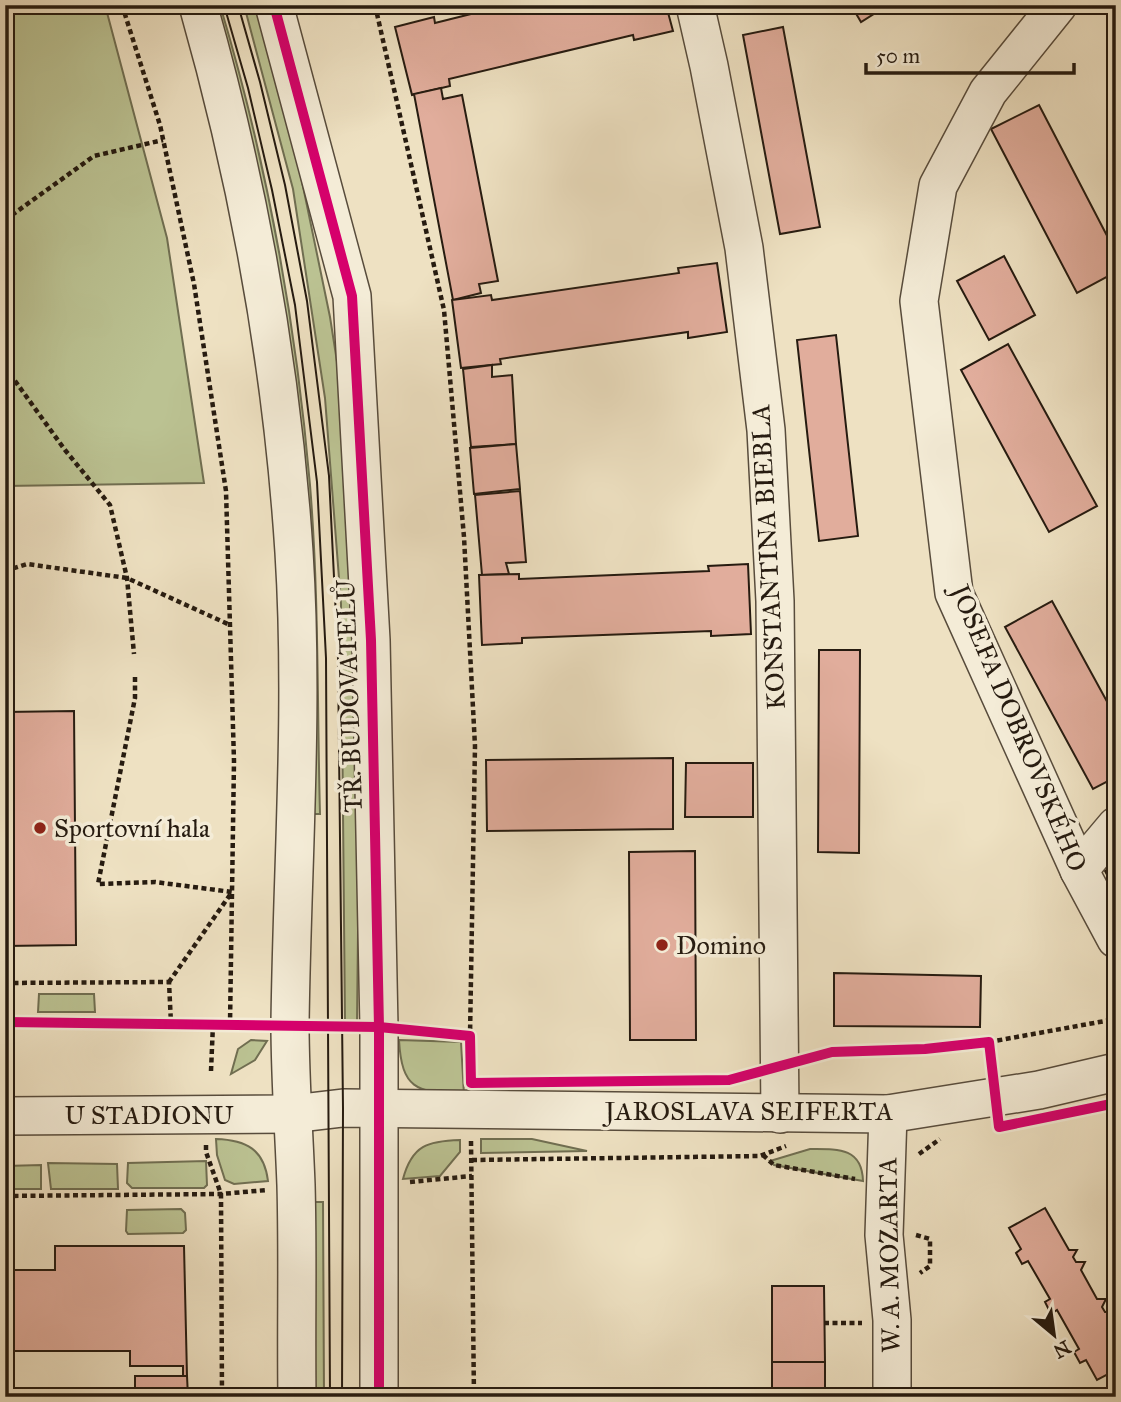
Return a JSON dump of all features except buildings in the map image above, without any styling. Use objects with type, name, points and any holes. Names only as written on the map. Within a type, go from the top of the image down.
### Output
[{"type":"street","name":"TŘ. BUDOVATELŮ","points":[[198,5],[219,79],[258,256],[274,347],[294,554],[298,682],[290,1027],[296,1188],[297,1397]]},
{"type":"street","name":"TŘ. BUDOVATELŮ","points":[[274,5],[352,296],[372,640],[379,1027],[379,1397]]},
{"type":"street","name":"KONSTANTINA BIEBLA","points":[[695,5],[744,247],[766,430],[775,601],[787,1129]]},
{"type":"street","name":"JOSEFA DOBROVSKÉHO","points":[[1058,5],[988,92],[937,186],[919,301],[954,593],[1079,870],[1116,939]]},
{"type":"street","points":[[1079,870],[1116,826]]},
{"type":"street","name":"JAROSLAVA SEIFERTA","points":[[292,1114],[330,1108],[378,1108],[787,1129],[1039,1090],[1116,1072]]},
{"type":"street","name":"U STADIONU","points":[[5,1116],[292,1114]]},
{"type":"street","name":"W. A. MOZARTA","points":[[888,1114],[884,1235],[892,1320],[892,1397]]},
{"type":"path","points":[[122,5],[163,139],[194,284],[226,491],[234,761],[232,892],[236,1024],[199,1024]]},
{"type":"path","points":[[375,5],[445,324],[464,537],[475,746],[470,1042],[457,1035]]},
{"type":"path","points":[[377,13],[407,5]]},
{"type":"path","points":[[5,220],[94,156],[163,139]]},
{"type":"path","points":[[5,367],[65,450],[110,505],[127,578],[134,654]]},
{"type":"path","points":[[5,571],[27,564],[127,578],[230,625]]},
{"type":"path","points":[[135,677],[135,698],[98,884],[155,882],[232,892]]},
{"type":"path","points":[[171,1024],[169,982],[232,892]]},
{"type":"path","points":[[5,983],[169,982]]},
{"type":"path","points":[[976,1043],[1116,1019]]},
{"type":"path","points":[[157,1024],[185,1024]]},
{"type":"path","points":[[211,1071],[213,1024]]},
{"type":"path","points":[[989,1042],[996,1096]]},
{"type":"path","points":[[763,1155],[787,1129]]},
{"type":"path","points":[[914,1162],[919,1153],[942,1138]]},
{"type":"path","points":[[206,1142],[206,1152],[222,1194],[222,1397]]},
{"type":"path","points":[[471,1142],[474,1397]]},
{"type":"path","points":[[472,1160],[763,1155],[774,1165],[863,1181]]},
{"type":"path","points":[[408,1182],[472,1176]]},
{"type":"path","points":[[5,1196],[222,1194],[267,1190]]},
{"type":"path","points":[[889,1288],[905,1289],[920,1272],[930,1266],[930,1239],[913,1234]]},
{"type":"path","points":[[824,1323],[870,1323]]},
{"type":"path","points":[[1094,1397],[1116,1385]]},
{"type":"green space","points":[[5,5],[105,5],[167,238],[204,483],[5,486]]},
{"type":"green space","points":[[205,5],[220,5],[237,64],[265,183],[297,363],[313,526],[320,814],[304,814],[304,598]]},
{"type":"green space","points":[[244,5],[257,5],[293,138],[330,317],[343,400],[360,749],[357,1022],[345,1022],[341,604],[325,398],[293,189]]},
{"type":"green space","points":[[39,994],[94,994],[95,1012],[38,1012]]},
{"type":"green space","points":[[251,1040],[267,1041],[255,1060],[231,1074],[238,1049]]},
{"type":"green space","points":[[399,1040],[461,1042],[464,1095],[424,1090],[415,1086],[404,1070]]},
{"type":"green space","points":[[216,1139],[236,1141],[252,1148],[262,1161],[268,1181],[234,1184],[225,1180],[217,1155]]},
{"type":"green space","points":[[481,1139],[532,1139],[587,1151],[481,1153]]},
{"type":"green space","points":[[460,1140],[460,1152],[440,1176],[403,1179],[411,1159],[423,1147]]},
{"type":"green space","points":[[810,1149],[838,1150],[853,1156],[862,1170],[863,1181],[774,1165],[770,1161]]},
{"type":"green space","points":[[206,1161],[207,1185],[204,1188],[132,1188],[127,1183],[128,1163]]},
{"type":"green space","points":[[48,1163],[117,1164],[118,1189],[51,1189]]},
{"type":"green space","points":[[41,1165],[41,1189],[5,1189],[5,1166]]},
{"type":"green space","points":[[309,1202],[323,1202],[324,1397],[311,1397]]},
{"type":"green space","points":[[181,1209],[185,1213],[186,1230],[183,1233],[128,1234],[126,1231],[127,1210]]},
{"type":"tram line","points":[[224,5],[248,88],[295,305],[317,482],[326,658],[330,1397]]},
{"type":"tram line","points":[[238,5],[285,185],[307,301],[329,476],[338,658],[343,1108],[342,1397]]},
{"type":"cycle path","points":[[274,5],[352,296],[371,640],[379,1027],[379,1397]]},
{"type":"cycle path","points":[[5,1022],[379,1027],[470,1036],[471,1083],[729,1080],[832,1052],[925,1049],[989,1042],[999,1127],[1116,1103]]},
{"type":"place","name":"Sportovní hala","points":[[40,828]]},
{"type":"place","name":"Domino","points":[[662,945]]}]
